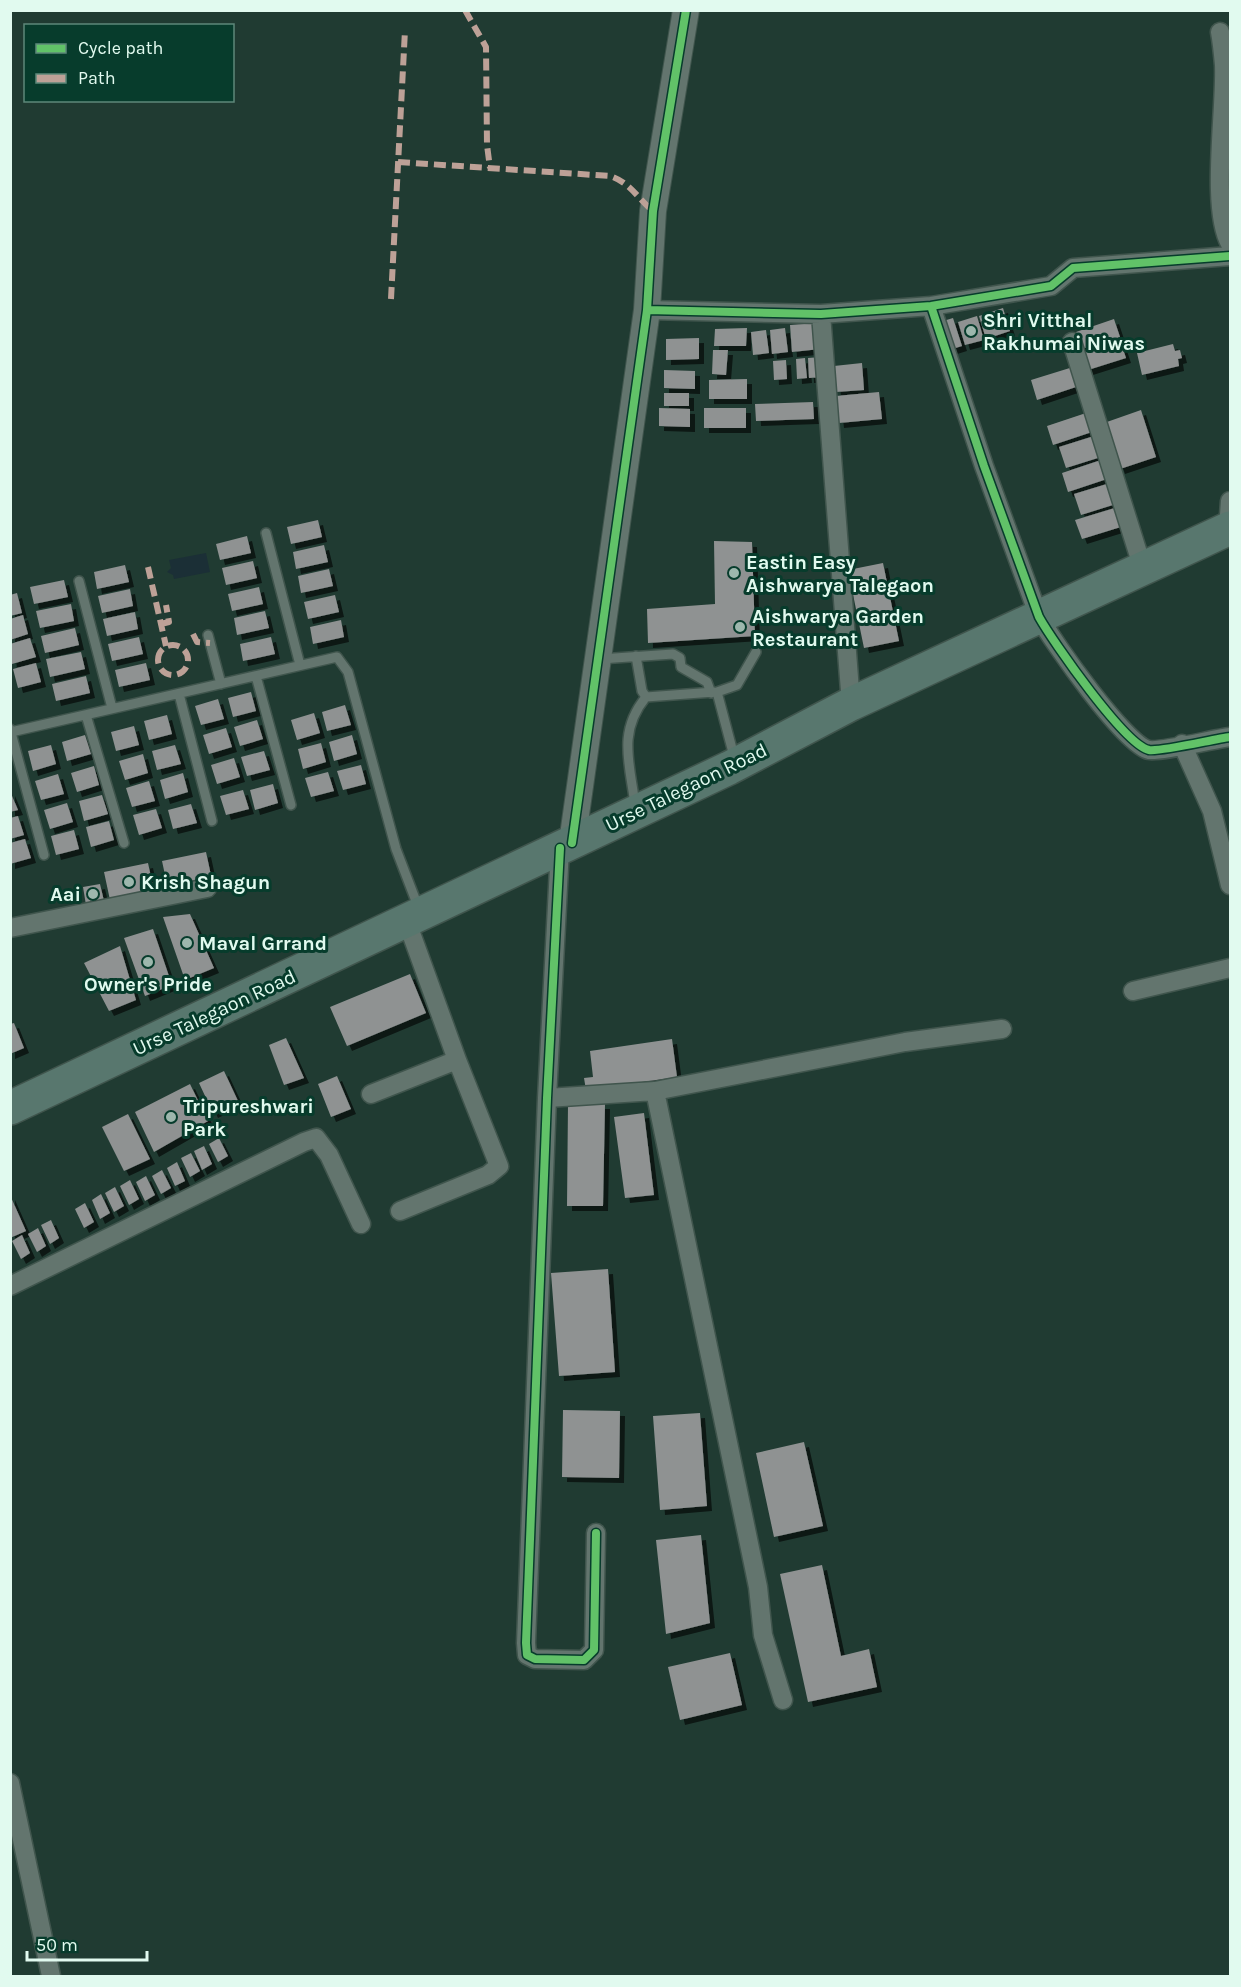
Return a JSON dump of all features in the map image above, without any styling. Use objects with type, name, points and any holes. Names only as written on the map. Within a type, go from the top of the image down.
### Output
[{"type":"highway","name":"Urse Talegaon Road","points":[[10,1108],[736,765],[851,704],[1143,569],[1230,520]]},
{"type":"street","points":[[596,1533],[594,1650],[584,1660],[535,1659],[527,1655],[547,1098],[566,845],[598,659],[647,310],[653,211],[686,10]]},
{"type":"street","points":[[1220,32],[1224,66],[1221,169],[1224,224],[1230,244]]},
{"type":"street","points":[[647,310],[821,314],[931,306],[1051,286],[1073,268],[1230,256]]},
{"type":"street","points":[[931,306],[984,466],[1039,617],[1102,706],[1138,745],[1154,750],[1230,737]]},
{"type":"street","points":[[821,314],[851,704]]},
{"type":"street","points":[[1072,342],[1143,569]]},
{"type":"street","points":[[1182,744],[1212,811],[1230,885]]},
{"type":"street","points":[[10,928],[207,888]]},
{"type":"street","points":[[400,1211],[488,1174],[500,1166],[457,1060],[414,918]]},
{"type":"street","points":[[1133,991],[1230,968]]},
{"type":"street","points":[[547,1098],[655,1091],[905,1042],[1002,1029]]},
{"type":"street","points":[[371,1094],[457,1060]]},
{"type":"street","points":[[655,1091],[758,1587],[764,1635],[783,1700]]},
{"type":"street","points":[[10,1286],[316,1138],[329,1155],[361,1224]]},
{"type":"street","points":[[10,1783],[51,1977]]},
{"type":"lane","points":[[266,533],[300,665]]},
{"type":"lane","points":[[79,581],[112,708]]},
{"type":"lane","points":[[208,635],[220,684]]},
{"type":"lane","points":[[636,812],[628,728],[633,712],[646,697],[714,692],[737,685],[756,651]]},
{"type":"lane","points":[[598,659],[673,654],[680,658],[681,667],[707,682],[714,692],[736,765]]},
{"type":"lane","points":[[636,656],[642,691],[646,697]]},
{"type":"lane","points":[[44,855],[11,730],[337,657],[344,664],[414,918]]},
{"type":"lane","points":[[256,676],[291,805]]},
{"type":"lane","points":[[179,694],[212,821]]},
{"type":"lane","points":[[86,715],[124,843]]},
{"type":"water","points":[[206,553],[210,572],[174,579],[173,575],[167,572],[171,568],[169,560]]},
{"type":"building","points":[[1003,308],[1010,331],[986,339],[979,316]]},
{"type":"building","name":"Shri Vitthal Rakhumai Niwas","points":[[977,316],[984,340],[965,345],[958,322]]},
{"type":"building","points":[[953,318],[962,346],[949,350],[940,322]]},
{"type":"building","points":[[1114,319],[1120,337],[1082,349],[1076,332]]},
{"type":"building","points":[[818,323],[820,349],[792,352],[790,325]]},
{"type":"building","points":[[747,328],[746,346],[714,346],[715,329]]},
{"type":"building","points":[[785,328],[788,352],[772,354],[770,330]]},
{"type":"building","points":[[766,330],[769,353],[753,355],[751,332]]},
{"type":"building","points":[[699,338],[699,359],[666,360],[666,339]]},
{"type":"building","points":[[1120,340],[1126,358],[1088,370],[1083,353]]},
{"type":"building","points":[[1173,344],[1175,351],[1180,350],[1182,358],[1178,359],[1179,366],[1142,375],[1137,353]]},
{"type":"building","points":[[713,350],[728,350],[726,375],[712,374]]},
{"type":"building","points":[[821,357],[823,377],[809,378],[808,358]]},
{"type":"building","points":[[805,358],[807,378],[797,379],[796,359]]},
{"type":"building","points":[[786,360],[787,379],[774,380],[773,361]]},
{"type":"building","points":[[862,363],[864,390],[836,392],[834,366]]},
{"type":"building","points":[[1073,367],[1079,386],[1037,400],[1031,380]]},
{"type":"building","points":[[664,370],[695,371],[695,389],[664,388]]},
{"type":"building","points":[[747,379],[747,399],[709,399],[709,380]]},
{"type":"building","points":[[879,392],[882,419],[839,423],[836,396]]},
{"type":"building","points":[[664,393],[689,393],[689,406],[664,406]]},
{"type":"building","points":[[813,402],[814,419],[756,421],[755,404]]},
{"type":"building","points":[[659,408],[690,409],[690,427],[659,426]]},
{"type":"building","points":[[704,408],[746,408],[746,428],[704,428]]},
{"type":"building","points":[[1141,410],[1156,457],[1120,469],[1104,423]]},
{"type":"building","points":[[1089,412],[1095,431],[1053,445],[1047,426]]},
{"type":"building","points":[[1094,436],[1101,457],[1066,468],[1059,447]]},
{"type":"building","points":[[1104,459],[1110,478],[1068,492],[1062,473]]},
{"type":"building","points":[[1110,483],[1116,504],[1081,515],[1074,494]]},
{"type":"building","points":[[1118,507],[1124,526],[1082,539],[1075,520]]},
{"type":"building","points":[[318,520],[322,537],[291,544],[287,527]]},
{"type":"building","points":[[247,536],[251,553],[220,560],[216,544]]},
{"type":"building","name":"Eastin Easy Aishwarya Talegaon","points":[[714,541],[752,542],[755,636],[648,643],[647,609],[715,604]]},
{"type":"building","points":[[324,545],[328,562],[296,569],[293,552]]},
{"type":"building","points":[[253,561],[257,578],[226,585],[222,568]]},
{"type":"building","points":[[883,563],[899,641],[864,648],[848,570]]},
{"type":"building","points":[[125,565],[129,582],[97,589],[94,572]]},
{"type":"building","points":[[329,569],[333,586],[301,593],[298,576]]},
{"type":"building","points":[[64,580],[68,597],[34,604],[30,587]]},
{"type":"building","points":[[259,587],[263,604],[232,611],[228,594]]},
{"type":"building","points":[[130,589],[133,606],[102,613],[98,596]]},
{"type":"building","points":[[17,593],[22,613],[10,616],[10,595]]},
{"type":"building","points":[[335,595],[339,612],[308,619],[304,602]]},
{"type":"building","points":[[71,604],[74,621],[40,628],[36,611]]},
{"type":"building","points":[[265,611],[269,628],[237,635],[234,618]]},
{"type":"building","points":[[135,612],[138,629],[107,636],[103,619]]},
{"type":"building","points":[[23,615],[28,634],[10,640],[10,619]]},
{"type":"building","points":[[341,620],[344,637],[313,644],[310,627]]},
{"type":"building","points":[[75,628],[79,645],[45,653],[41,636]]},
{"type":"building","points":[[139,637],[143,654],[112,661],[108,644]]},
{"type":"building","points":[[271,637],[275,654],[243,661],[240,644]]},
{"type":"building","points":[[30,638],[36,657],[12,664],[10,644]]},
{"type":"building","points":[[81,652],[85,669],[50,677],[46,659]]},
{"type":"building","points":[[36,663],[41,682],[18,688],[13,669]]},
{"type":"building","points":[[146,663],[150,680],[119,687],[115,670]]},
{"type":"building","points":[[86,676],[90,693],[56,701],[52,684]]},
{"type":"building","points":[[251,692],[256,711],[233,717],[228,698]]},
{"type":"building","points":[[218,699],[224,719],[201,725],[195,706]]},
{"type":"building","points":[[345,705],[351,725],[327,731],[322,712]]},
{"type":"building","points":[[314,713],[320,733],[297,740],[291,720]]},
{"type":"building","points":[[167,715],[172,734],[149,740],[144,721]]},
{"type":"building","points":[[257,720],[263,739],[240,746],[234,727]]},
{"type":"building","points":[[134,726],[139,745],[116,751],[111,732]]},
{"type":"building","points":[[226,728],[232,747],[209,754],[203,735]]},
{"type":"building","points":[[85,735],[91,754],[67,761],[62,742]]},
{"type":"building","points":[[352,735],[357,754],[334,761],[329,742]]},
{"type":"building","points":[[321,743],[326,762],[303,769],[298,749]]},
{"type":"building","points":[[51,745],[56,764],[33,771],[28,751]]},
{"type":"building","points":[[175,745],[181,764],[157,770],[152,751]]},
{"type":"building","points":[[264,751],[270,770],[247,776],[241,757]]},
{"type":"building","points":[[143,754],[148,773],[125,780],[119,761]]},
{"type":"building","points":[[234,758],[240,777],[217,784],[211,765]]},
{"type":"building","points":[[361,765],[366,784],[343,790],[337,771]]},
{"type":"building","points":[[94,766],[99,785],[77,792],[71,773]]},
{"type":"building","points":[[328,772],[334,791],[311,797],[305,778]]},
{"type":"building","points":[[183,773],[188,792],[165,799],[160,780]]},
{"type":"building","points":[[58,774],[64,794],[41,800],[35,781]]},
{"type":"building","points":[[149,781],[155,801],[132,807],[126,788]]},
{"type":"building","points":[[273,784],[278,803],[255,810],[250,790]]},
{"type":"building","points":[[243,790],[249,809],[226,815],[220,796]]},
{"type":"building","points":[[10,791],[18,810],[10,812]]},
{"type":"building","points":[[102,795],[108,814],[84,821],[79,801]]},
{"type":"building","points":[[67,803],[73,822],[50,829],[44,810]]},
{"type":"building","points":[[191,804],[197,823],[173,829],[168,810]]},
{"type":"building","points":[[156,809],[162,828],[139,835],[133,815]]},
{"type":"building","points":[[18,816],[24,835],[10,839],[10,818]]},
{"type":"building","points":[[109,821],[114,840],[91,847],[86,827]]},
{"type":"building","points":[[74,830],[79,849],[56,855],[51,836]]},
{"type":"building","points":[[25,839],[31,858],[10,864],[10,843]]},
{"type":"building","points":[[206,852],[212,880],[168,889],[162,861]]},
{"type":"building","name":"Krish Shagun","points":[[148,863],[154,891],[110,900],[104,872]]},
{"type":"building","name":"Aai","points":[[100,884],[104,901],[86,905],[83,887]]},
{"type":"building","name":"Maval Grrand","points":[[190,914],[214,968],[185,980],[163,917]]},
{"type":"building","name":"Owner's Pride","points":[[153,929],[172,985],[145,996],[124,938]]},
{"type":"building","points":[[120,946],[136,1000],[109,1011],[84,963]]},
{"type":"building","points":[[410,974],[426,1013],[347,1046],[330,1007]]},
{"type":"building","points":[[14,1023],[24,1048],[10,1054],[10,1024]]},
{"type":"building","points":[[286,1038],[304,1078],[284,1085],[269,1045]]},
{"type":"building","points":[[672,1039],[677,1077],[586,1090],[584,1078],[593,1077],[590,1051]]},
{"type":"building","points":[[224,1071],[238,1101],[213,1113],[199,1083]]},
{"type":"building","points":[[337,1076],[351,1109],[331,1117],[318,1084]]},
{"type":"building","name":"Tripureshwari Park","points":[[190,1084],[208,1121],[154,1152],[135,1112]]},
{"type":"building","points":[[568,1104],[605,1104],[603,1206],[567,1206]]},
{"type":"building","points":[[644,1113],[654,1195],[625,1198],[614,1117]]},
{"type":"building","points":[[128,1114],[150,1159],[124,1171],[102,1127]]},
{"type":"building","points":[[219,1138],[228,1156],[218,1162],[209,1144]]},
{"type":"building","points":[[204,1146],[212,1164],[202,1170],[194,1151]]},
{"type":"building","points":[[191,1153],[200,1171],[190,1177],[181,1158]]},
{"type":"building","points":[[177,1162],[185,1181],[175,1186],[167,1168]]},
{"type":"building","points":[[162,1170],[171,1188],[161,1194],[152,1176]]},
{"type":"building","points":[[146,1176],[155,1195],[145,1201],[136,1182]]},
{"type":"building","points":[[130,1180],[139,1199],[129,1205],[120,1186]]},
{"type":"building","points":[[115,1187],[124,1206],[114,1212],[105,1193]]},
{"type":"building","points":[[101,1194],[110,1213],[100,1219],[92,1200]]},
{"type":"building","points":[[10,1195],[26,1231],[10,1238]]},
{"type":"building","points":[[85,1203],[94,1222],[84,1228],[75,1209]]},
{"type":"building","points":[[51,1220],[59,1238],[50,1244],[41,1225]]},
{"type":"building","points":[[38,1228],[46,1246],[37,1252],[28,1234]]},
{"type":"building","points":[[22,1235],[30,1253],[21,1259],[12,1241]]},
{"type":"building","points":[[608,1269],[615,1372],[559,1376],[551,1273]]},
{"type":"building","points":[[563,1410],[620,1411],[619,1478],[562,1477]]},
{"type":"building","points":[[700,1413],[707,1506],[660,1510],[653,1416]]},
{"type":"building","points":[[804,1442],[823,1526],[774,1537],[756,1453]]},
{"type":"building","points":[[701,1535],[710,1623],[666,1634],[656,1540]]},
{"type":"building","points":[[822,1565],[841,1656],[869,1649],[877,1687],[808,1702],[780,1574]]},
{"type":"building","points":[[730,1653],[742,1705],[680,1720],[668,1667]]},
{"type":"marked path","points":[[465,10],[486,47],[487,145],[490,168]]},
{"type":"marked path","points":[[391,299],[405,30]]},
{"type":"marked path","points":[[398,162],[610,176],[629,187],[653,211]]},
{"type":"marked path","points":[[148,567],[166,646]]},
{"type":"marked path","points":[[161,624],[169,622],[166,605]]},
{"type":"marked path","points":[[193,634],[197,642],[210,643]]},
{"type":"marked path","points":[[173,645],[179,646],[187,654],[188,660],[187,666],[179,674],[173,675],[167,674],[159,666],[158,660],[159,654],[167,646],[173,645]]},
{"type":"cycle path","points":[[572,843],[647,310],[653,211],[686,10]]},
{"type":"cycle path","points":[[647,310],[821,314],[931,306],[1051,286],[1073,268],[1230,256]]},
{"type":"cycle path","points":[[931,306],[984,466],[1039,617],[1059,648],[1107,712],[1138,744],[1149,750],[1230,737]]},
{"type":"cycle path","points":[[560,848],[547,1098],[527,1655],[535,1659],[584,1660],[594,1650],[596,1533]]},
{"type":"place","name":"Shri Vitthal Rakhumai Niwas","points":[[971,331]]},
{"type":"place","name":"Eastin Easy Aishwarya Talegaon","points":[[734,573]]},
{"type":"place","name":"Aishwarya Garden Restaurant","points":[[740,627]]},
{"type":"place","name":"Krish Shagun","points":[[129,882]]},
{"type":"place","name":"Aai","points":[[93,894]]},
{"type":"place","name":"Maval Grrand","points":[[187,943]]},
{"type":"place","name":"Owner's Pride","points":[[148,962]]},
{"type":"place","name":"Tripureshwari Park","points":[[171,1117]]}]
